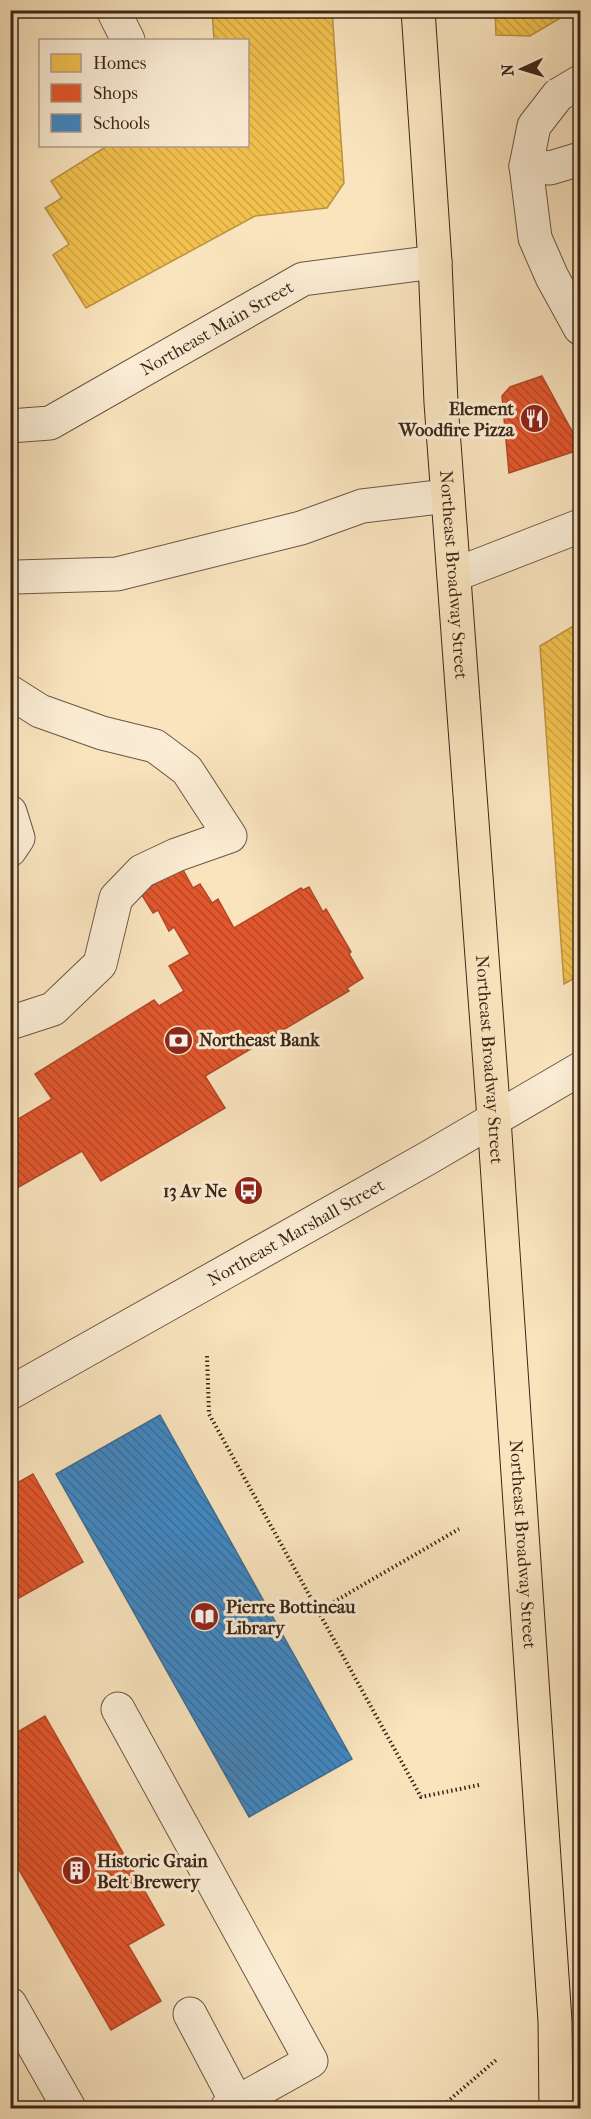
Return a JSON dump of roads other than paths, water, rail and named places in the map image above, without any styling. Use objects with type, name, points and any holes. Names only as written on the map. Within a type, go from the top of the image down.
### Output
[{"type":"main road","name":"Northeast Broadway Street","points":[[418,10],[435,262],[447,496],[494,1119],[555,2021],[556,2109]]},
{"type":"street","points":[[113,10],[128,39]]},
{"type":"street","points":[[580,82],[558,95],[534,126],[526,166],[535,238],[552,277],[580,328]]},
{"type":"street","points":[[526,166],[550,168],[580,159]]},
{"type":"street","name":"Northeast Main Street","points":[[10,426],[50,423],[303,279],[435,262]]},
{"type":"street","points":[[10,579],[117,574],[301,528],[362,506],[447,496]]},
{"type":"street","points":[[453,575],[580,526]]},
{"type":"street","points":[[10,692],[40,711],[102,733],[155,746],[187,770],[230,836],[176,855],[142,871],[116,898],[100,964],[53,1009],[10,1023]]},
{"type":"street","points":[[10,812],[18,838],[10,850]]},
{"type":"street","name":"Northeast Marshall Street","points":[[10,1393],[580,1069]]},
{"type":"street","points":[[118,1709],[311,2061],[232,2106],[190,2014]]},
{"type":"street","points":[[10,2004],[69,2109]]},
{"type":"place","name":"Element Woodfire Pizza","points":[[535,419]]},
{"type":"place","name":"Northeast Bank","points":[[178,1040]]},
{"type":"place","name":"13 Av Ne","points":[[248,1191]]},
{"type":"place","name":"Pierre Bottineau Library","points":[[205,1617]]},
{"type":"place","name":"Historic Grain Belt Brewery","points":[[76,1871]]}]
